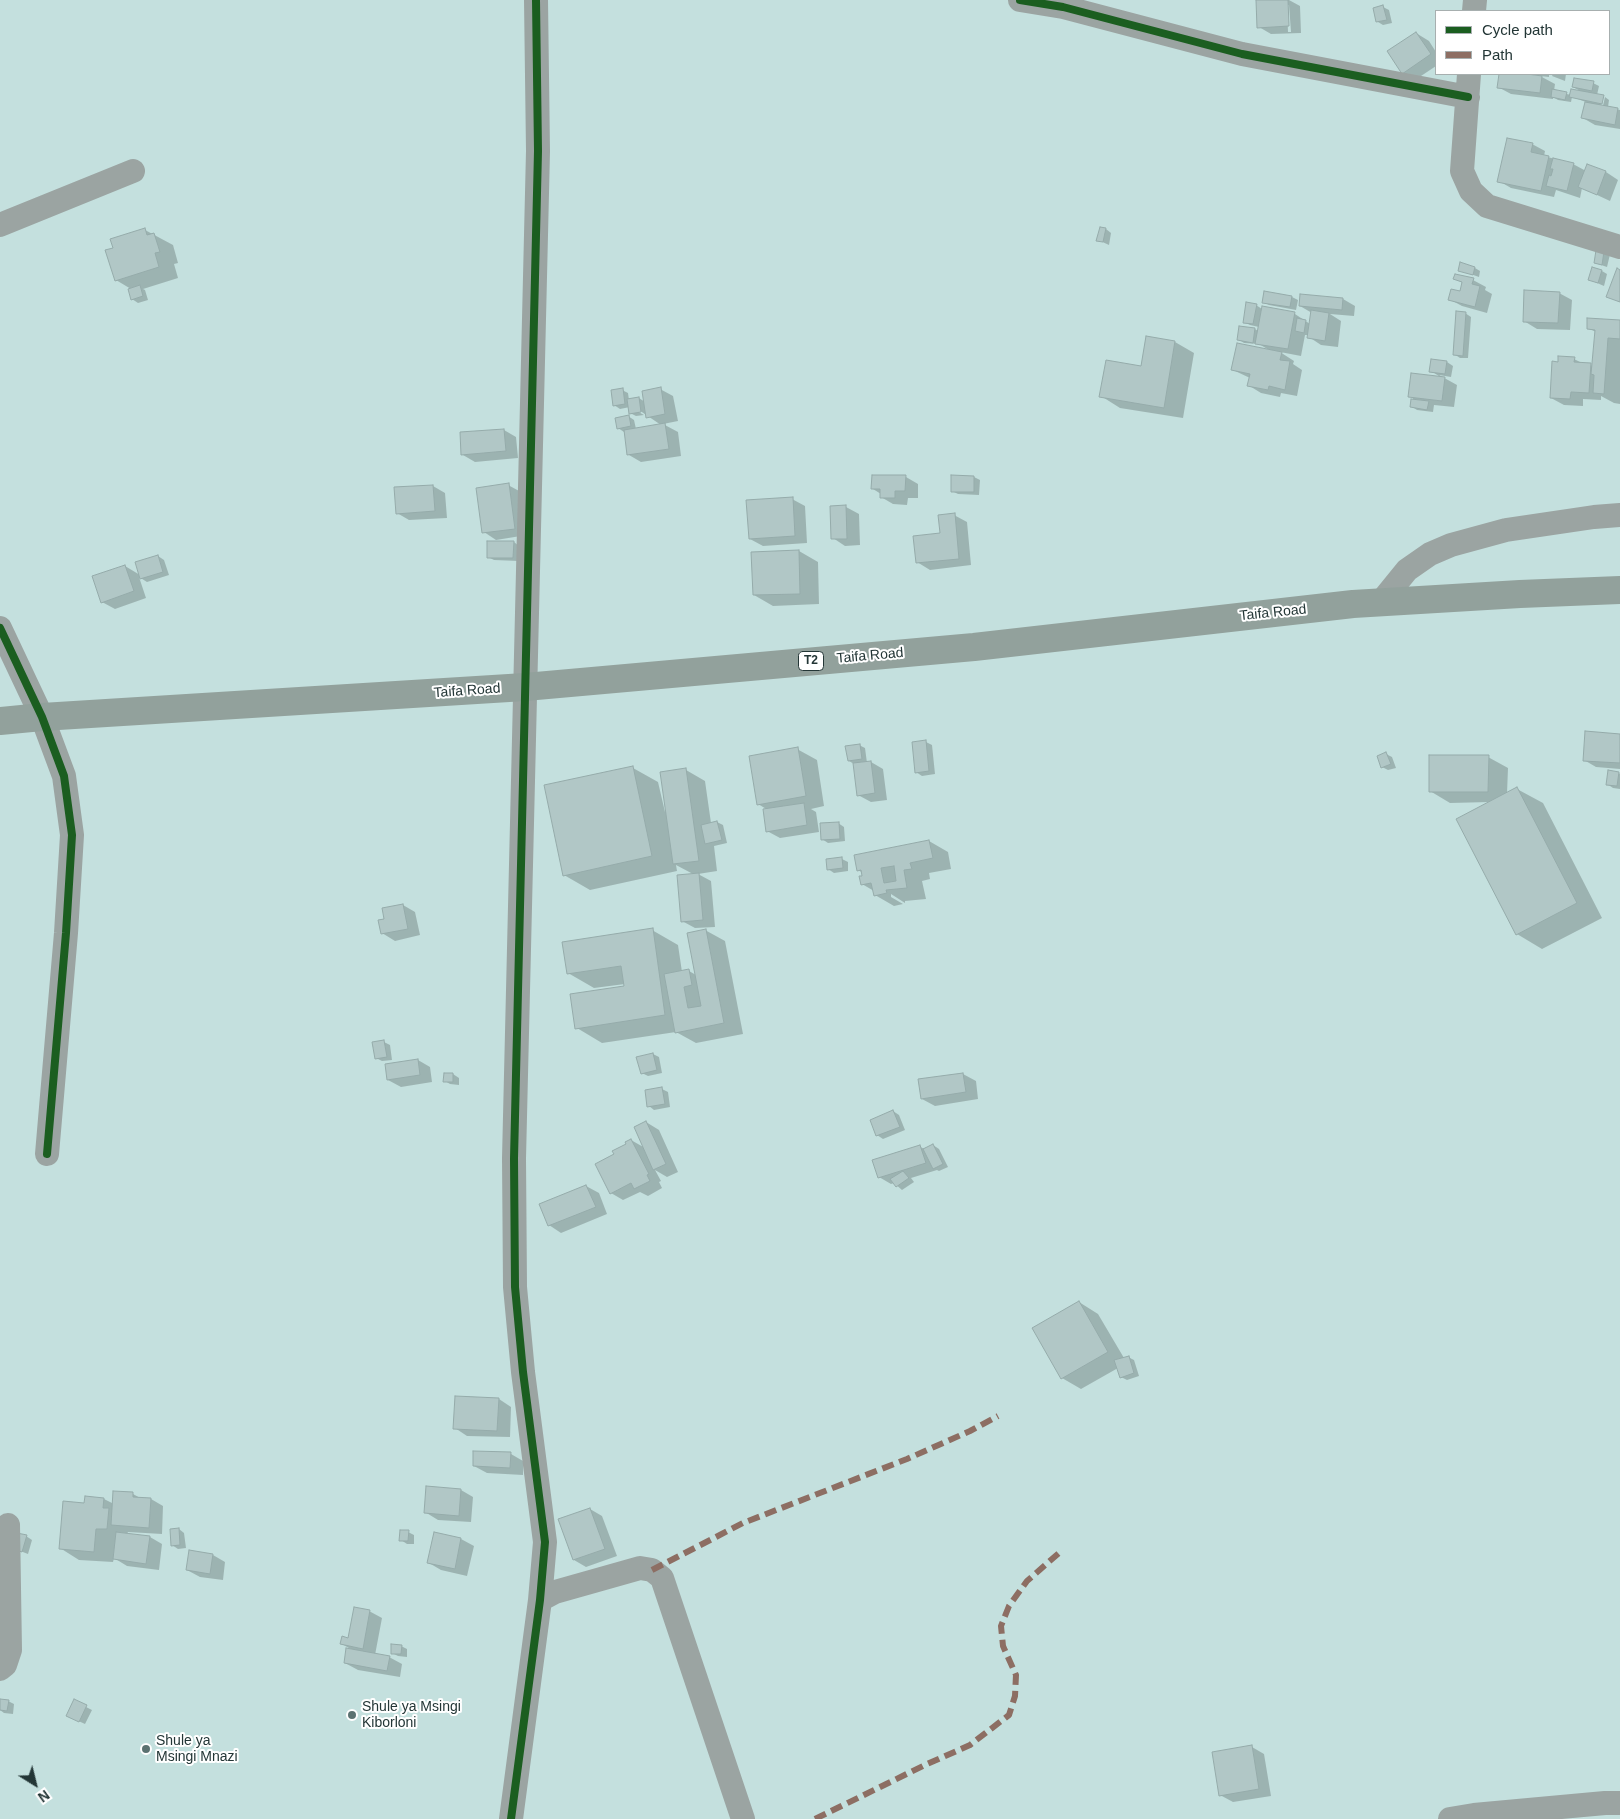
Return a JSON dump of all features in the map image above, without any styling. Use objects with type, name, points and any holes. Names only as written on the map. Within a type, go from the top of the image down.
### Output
[{"type":"highway","name":"Taifa Road","points":[[0,721],[525,687],[974,647],[1381,602],[1620,590]]},
{"type":"street","points":[[511,1819],[540,1600],[545,1542],[523,1372],[515,1287],[514,1158],[538,151],[536,0]]},
{"type":"street","points":[[1020,0],[1063,8],[1242,54],[1468,97]]},
{"type":"street","points":[[1469,75],[1462,170],[1471,191],[1487,206],[1620,247]]},
{"type":"street","points":[[0,225],[133,170]]},
{"type":"street","points":[[1381,602],[1407,570],[1430,554],[1451,545],[1506,530],[1620,515]]},
{"type":"street","points":[[0,628],[42,717],[64,776],[72,835],[66,942],[47,1154]]},
{"type":"street","points":[[0,1669],[5,1665],[10,1650],[8,1525]]},
{"type":"street","points":[[540,1600],[555,1592],[640,1568],[652,1570],[662,1578],[743,1819]]},
{"type":"street","points":[[1450,1819],[1605,1802],[1620,1803]]},
{"type":"building","points":[[1256,0],[1288,0],[1289,26],[1257,28]]},
{"type":"building","points":[[1383,5],[1387,20],[1376,22],[1373,8]]},
{"type":"building","points":[[1416,32],[1431,54],[1402,74],[1387,51]]},
{"type":"building","points":[[1499,75],[1542,76],[1540,93],[1497,88]]},
{"type":"building","points":[[1574,78],[1594,81],[1592,91],[1572,87]]},
{"type":"building","points":[[1552,89],[1567,92],[1565,100],[1551,97]]},
{"type":"building","points":[[1571,89],[1604,95],[1602,104],[1569,97]]},
{"type":"building","points":[[1585,102],[1618,108],[1615,125],[1581,118]]},
{"type":"building","points":[[1507,138],[1533,143],[1531,152],[1549,156],[1541,191],[1497,182]]},
{"type":"building","points":[[1553,158],[1574,163],[1567,191],[1546,186],[1553,169],[1550,169]]},
{"type":"building","points":[[1587,164],[1606,171],[1597,195],[1578,187]]},
{"type":"building","points":[[1100,227],[1106,228],[1103,242],[1096,241]]},
{"type":"building","points":[[145,228],[147,235],[154,233],[160,252],[155,253],[159,267],[115,281],[105,250],[113,248],[110,239]]},
{"type":"building","points":[[1597,244],[1605,245],[1602,265],[1594,263]]},
{"type":"building","points":[[1460,262],[1475,267],[1473,275],[1458,271]]},
{"type":"building","points":[[1592,267],[1602,270],[1598,283],[1588,280]]},
{"type":"building","points":[[1617,268],[1620,270],[1620,302],[1606,297]]},
{"type":"building","points":[[1455,274],[1474,278],[1472,284],[1480,286],[1475,307],[1448,300],[1451,289],[1460,291],[1462,282],[1453,279]]},
{"type":"building","points":[[140,285],[143,296],[131,300],[128,289]]},
{"type":"building","points":[[1524,290],[1560,292],[1558,323],[1523,322]]},
{"type":"building","points":[[1264,291],[1292,296],[1290,307],[1262,303]]},
{"type":"building","points":[[1300,294],[1343,298],[1342,310],[1299,306]]},
{"type":"building","points":[[1246,302],[1257,304],[1253,324],[1243,323]]},
{"type":"building","points":[[1262,306],[1295,312],[1288,349],[1255,344]]},
{"type":"building","points":[[1311,310],[1329,313],[1325,341],[1307,338]]},
{"type":"building","points":[[1456,311],[1466,312],[1463,356],[1453,355]]},
{"type":"building","points":[[1297,318],[1306,320],[1304,333],[1295,331]]},
{"type":"building","points":[[1587,318],[1620,320],[1620,339],[1608,338],[1604,394],[1593,393],[1594,375],[1591,374],[1595,330],[1587,329]]},
{"type":"building","points":[[1239,326],[1255,328],[1253,343],[1237,340]]},
{"type":"building","points":[[1146,336],[1175,341],[1164,408],[1099,397],[1106,360],[1141,366]]},
{"type":"building","points":[[1237,343],[1282,352],[1280,360],[1290,361],[1285,390],[1269,386],[1268,390],[1247,386],[1250,374],[1231,370]]},
{"type":"building","points":[[1558,356],[1575,357],[1574,362],[1591,363],[1589,393],[1571,392],[1570,399],[1550,398],[1552,361],[1558,362]]},
{"type":"building","points":[[1431,359],[1447,361],[1445,374],[1429,372]]},
{"type":"building","points":[[1411,373],[1445,377],[1442,401],[1408,397]]},
{"type":"building","points":[[661,387],[665,414],[646,418],[642,391]]},
{"type":"building","points":[[623,388],[625,404],[613,406],[611,390]]},
{"type":"building","points":[[639,397],[641,412],[629,414],[627,399]]},
{"type":"building","points":[[1411,399],[1429,401],[1427,410],[1410,407]]},
{"type":"building","points":[[629,415],[631,426],[617,429],[615,418]]},
{"type":"building","points":[[665,423],[669,449],[627,455],[624,430]]},
{"type":"building","points":[[504,429],[506,451],[461,455],[460,432]]},
{"type":"building","points":[[872,475],[906,475],[905,491],[895,491],[895,498],[880,498],[880,489],[871,489]]},
{"type":"building","points":[[951,475],[974,476],[974,492],[951,492]]},
{"type":"building","points":[[509,483],[515,529],[482,533],[476,488]]},
{"type":"building","points":[[433,485],[435,511],[396,514],[394,487]]},
{"type":"building","points":[[793,497],[795,536],[749,539],[746,500]]},
{"type":"building","points":[[846,505],[847,539],[831,539],[830,506]]},
{"type":"building","points":[[955,513],[959,559],[916,563],[913,536],[940,533],[938,515]]},
{"type":"building","points":[[487,541],[514,541],[513,558],[487,558]]},
{"type":"building","points":[[799,550],[800,594],[753,595],[751,552]]},
{"type":"building","points":[[158,555],[163,572],[140,579],[135,562]]},
{"type":"building","points":[[125,565],[134,591],[101,603],[92,576]]},
{"type":"building","points":[[1585,731],[1620,734],[1620,763],[1583,761]]},
{"type":"building","points":[[926,740],[929,771],[915,773],[912,742]]},
{"type":"building","points":[[860,744],[862,759],[848,761],[845,746]]},
{"type":"building","points":[[798,747],[806,796],[757,805],[749,756]]},
{"type":"building","points":[[1386,752],[1391,764],[1381,768],[1377,756]]},
{"type":"building","points":[[1429,755],[1489,755],[1488,792],[1429,792]]},
{"type":"building","points":[[871,761],[875,793],[857,796],[853,763]]},
{"type":"building","points":[[633,766],[652,856],[563,876],[544,785]]},
{"type":"building","points":[[686,768],[699,861],[673,864],[660,772]]},
{"type":"building","points":[[1608,770],[1619,772],[1617,786],[1606,785]]},
{"type":"building","points":[[1517,787],[1577,903],[1516,935],[1456,819]]},
{"type":"building","points":[[804,803],[807,825],[766,832],[763,809]]},
{"type":"building","points":[[717,821],[722,840],[705,844],[701,825]]},
{"type":"building","points":[[839,822],[840,839],[821,840],[820,823]]},
{"type":"building","points":[[929,840],[933,858],[910,863],[912,869],[904,870],[907,888],[886,890],[887,893],[874,896],[871,883],[861,885],[859,876],[862,876],[861,870],[857,871],[854,855]],"holes":[[[894,866],[896,881],[884,883],[881,868]]]},
{"type":"building","points":[[842,857],[843,868],[827,870],[826,859]]},
{"type":"building","points":[[699,873],[703,920],[681,922],[677,875]]},
{"type":"building","points":[[403,904],[408,929],[381,934],[378,920],[384,919],[382,908]]},
{"type":"building","points":[[653,928],[665,1015],[575,1029],[570,994],[624,986],[621,966],[567,974],[562,942]]},
{"type":"building","points":[[706,929],[724,1023],[675,1033],[664,974],[689,969],[692,985],[684,987],[688,1008],[701,1006],[687,933]]},
{"type":"building","points":[[384,1040],[387,1057],[375,1059],[372,1042]]},
{"type":"building","points":[[653,1053],[657,1070],[641,1074],[636,1057]]},
{"type":"building","points":[[418,1059],[420,1075],[387,1080],[385,1064]]},
{"type":"building","points":[[444,1073],[453,1073],[453,1082],[443,1082]]},
{"type":"building","points":[[963,1073],[966,1092],[921,1099],[918,1079]]},
{"type":"building","points":[[662,1087],[665,1104],[647,1107],[645,1090]]},
{"type":"building","points":[[893,1110],[900,1127],[876,1136],[870,1120]]},
{"type":"building","points":[[646,1121],[666,1164],[653,1170],[634,1127]]},
{"type":"building","points":[[631,1139],[649,1174],[647,1175],[650,1181],[634,1189],[631,1183],[610,1194],[595,1164],[614,1154],[612,1151],[626,1144],[625,1142]]},
{"type":"building","points":[[933,1144],[943,1164],[933,1169],[923,1149]]},
{"type":"building","points":[[920,1145],[926,1163],[878,1178],[872,1160]]},
{"type":"building","points":[[903,1171],[909,1178],[896,1187],[890,1179]]},
{"type":"building","points":[[586,1185],[596,1207],[548,1226],[539,1204]]},
{"type":"building","points":[[1079,1301],[1108,1352],[1061,1379],[1032,1328]]},
{"type":"building","points":[[1129,1356],[1134,1373],[1120,1378],[1114,1360]]},
{"type":"building","points":[[455,1396],[499,1398],[497,1431],[453,1429]]},
{"type":"building","points":[[473,1451],[511,1452],[510,1468],[473,1466]]},
{"type":"building","points":[[426,1486],[461,1489],[459,1516],[424,1513]]},
{"type":"building","points":[[113,1491],[133,1492],[133,1497],[151,1498],[149,1528],[111,1525]]},
{"type":"building","points":[[85,1496],[104,1498],[103,1508],[109,1508],[107,1529],[96,1529],[94,1552],[59,1549],[63,1501],[84,1503]]},
{"type":"building","points":[[590,1508],[605,1549],[573,1560],[558,1519]]},
{"type":"building","points":[[179,1528],[180,1545],[171,1546],[170,1529]]},
{"type":"building","points":[[400,1530],[409,1530],[408,1541],[399,1541]]},
{"type":"building","points":[[116,1532],[150,1536],[146,1564],[113,1559]]},
{"type":"building","points":[[434,1532],[461,1538],[455,1569],[427,1563]]},
{"type":"building","points":[[17,1533],[27,1535],[22,1552],[13,1549]]},
{"type":"building","points":[[189,1550],[213,1554],[210,1574],[186,1570]]},
{"type":"building","points":[[354,1607],[370,1610],[363,1649],[340,1644],[342,1636],[348,1638]]},
{"type":"building","points":[[391,1644],[402,1645],[401,1654],[391,1654]]},
{"type":"building","points":[[346,1648],[390,1656],[387,1671],[344,1663]]},
{"type":"building","points":[[0,1699],[9,1700],[7,1711],[0,1710]]},
{"type":"building","points":[[74,1699],[87,1705],[79,1722],[66,1716]]},
{"type":"building","points":[[1252,1745],[1259,1789],[1219,1796],[1212,1752]]},
{"type":"marked path","points":[[652,1570],[743,1523],[907,1459],[970,1431],[998,1416]]},
{"type":"marked path","points":[[815,1819],[970,1745],[1009,1715],[1015,1696],[1016,1675],[1003,1646],[1001,1626],[1009,1606],[1027,1581],[1060,1552]]},
{"type":"cycle path","points":[[511,1819],[540,1600],[545,1542],[523,1372],[515,1287],[514,1158],[538,151],[536,0]]},
{"type":"cycle path","points":[[1020,0],[1063,7],[1242,54],[1468,97]]},
{"type":"cycle path","points":[[0,628],[42,717],[64,776],[72,835],[66,933],[47,1154]]},
{"type":"place","name":"Shule ya Msingi Kiborloni","points":[[352,1715]]},
{"type":"place","name":"Shule ya Msingi Mnazi","points":[[146,1749]]}]
